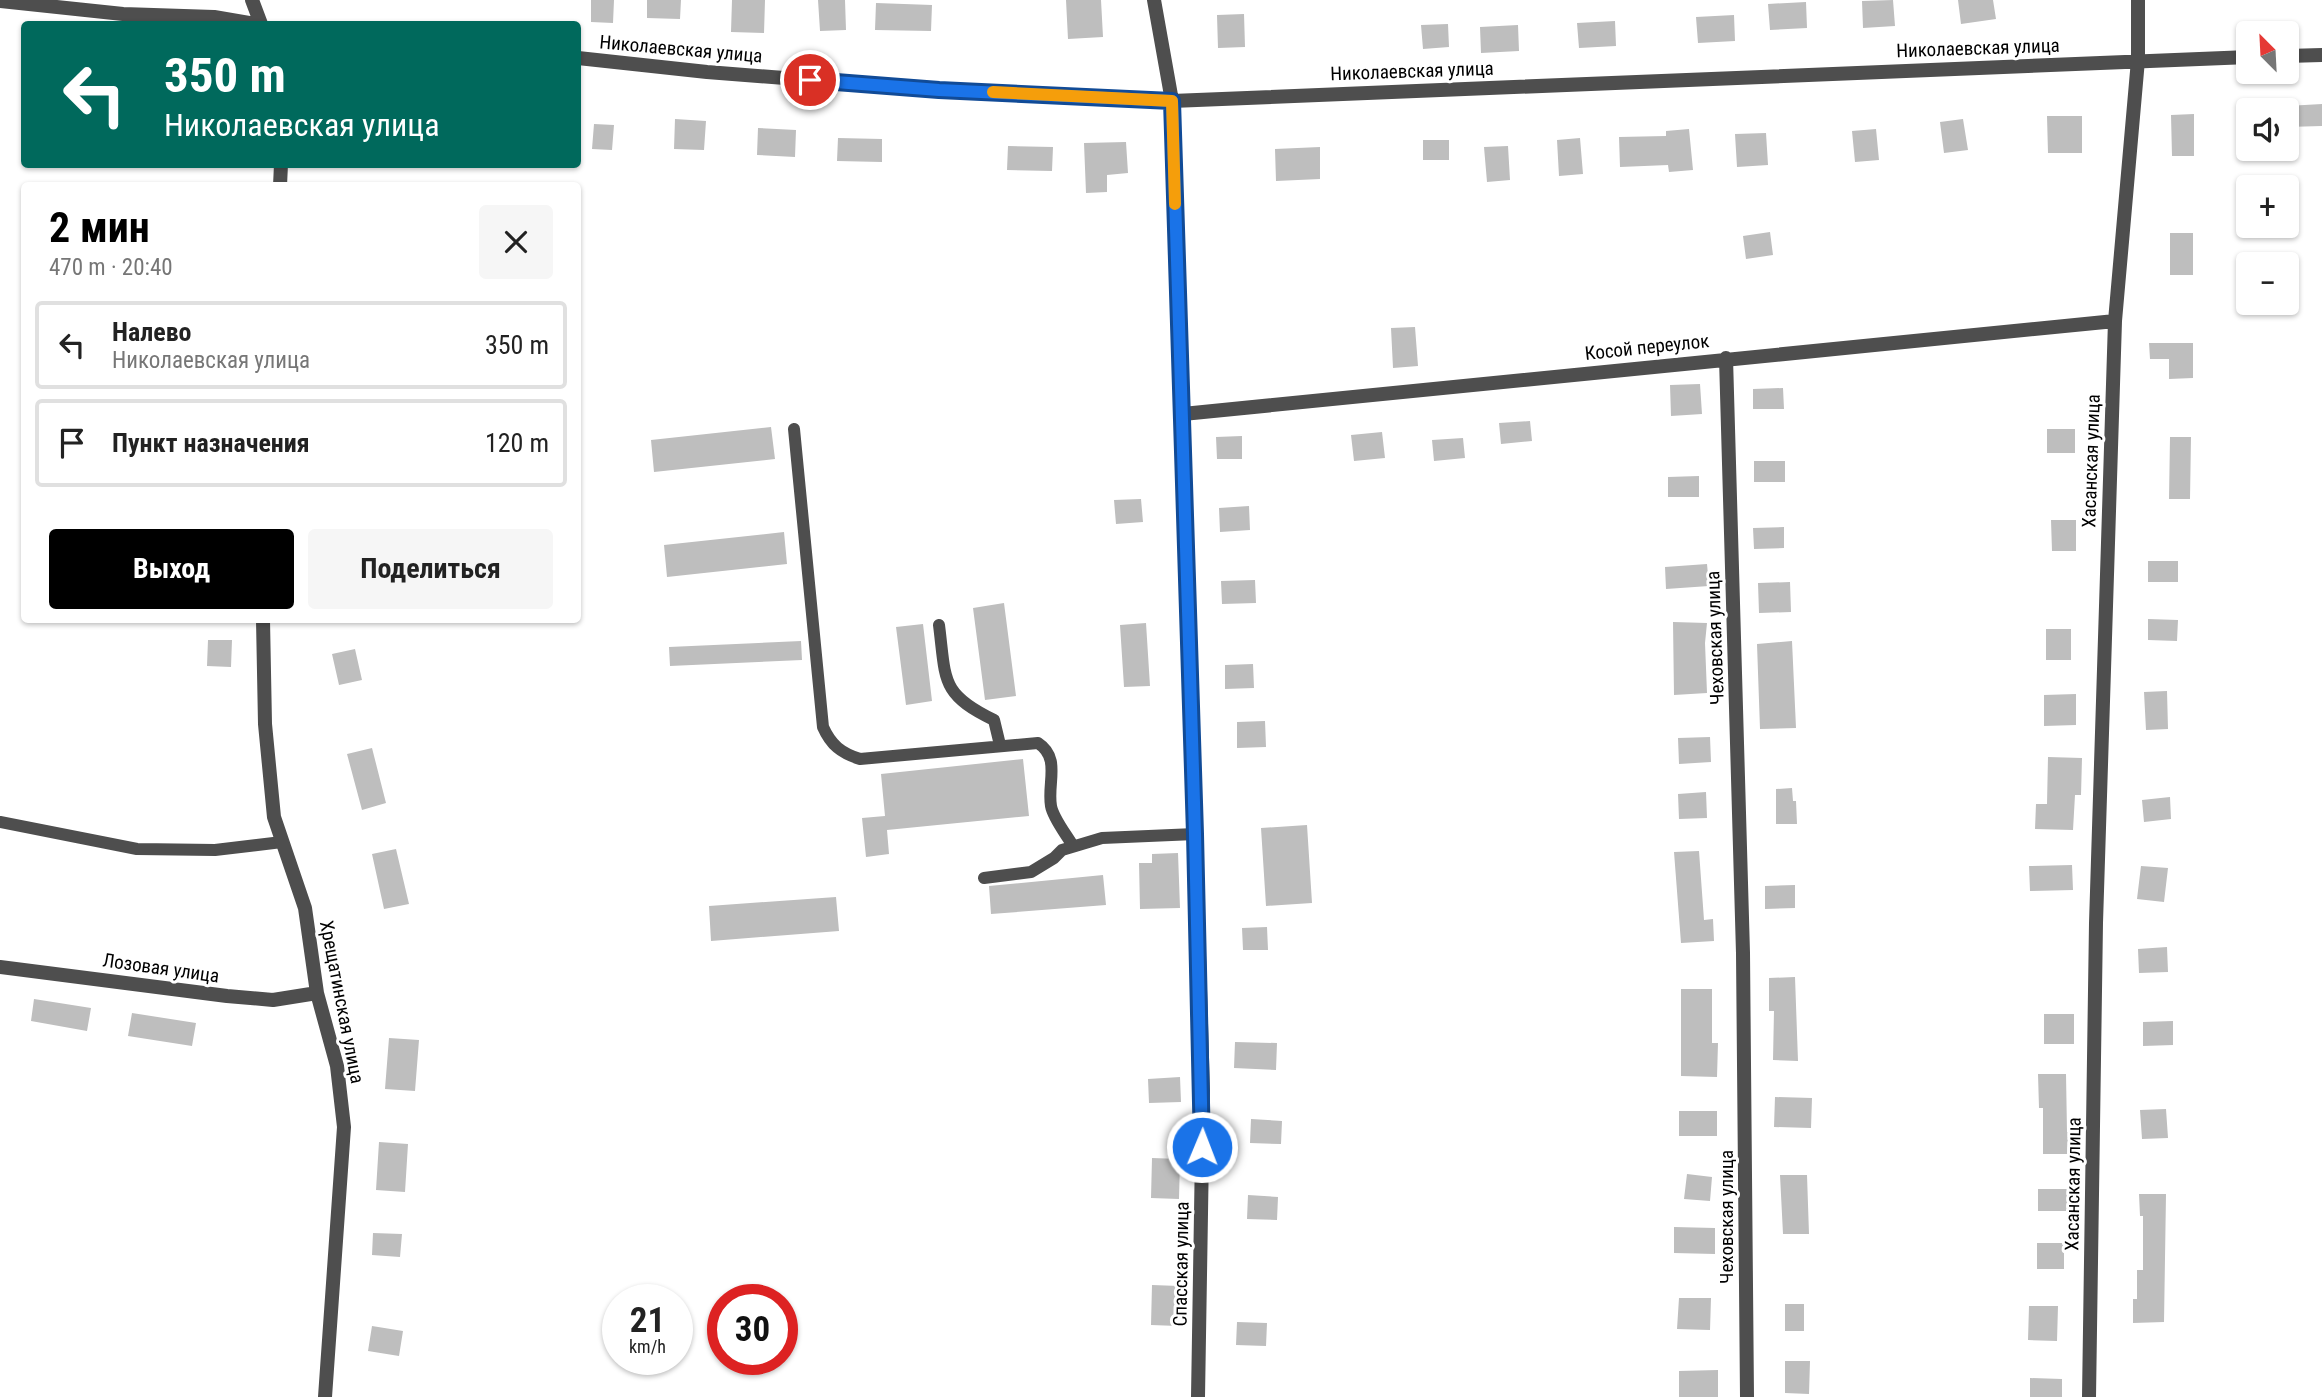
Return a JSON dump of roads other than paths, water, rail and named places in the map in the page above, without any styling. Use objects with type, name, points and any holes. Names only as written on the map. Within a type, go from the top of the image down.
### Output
[{"type":"street","points":[[252,0],[260,21]]},
{"type":"street","name":"Спасская улица","points":[[1154,0],[1172,101],[1183,414],[1203,1091],[1198,1397]]},
{"type":"street","name":"Хасанская улица","points":[[2089,1397],[2096,923],[2115,321],[2138,61],[2138,0]]},
{"type":"street","points":[[0,1],[123,15],[214,17],[237,21]]},
{"type":"street","points":[[2300,56],[2322,55]]},
{"type":"street","name":"Николаевская улица","points":[[581,58],[706,72],[939,90],[1172,101],[2236,57]]},
{"type":"street","name":"Косой переулок","points":[[1183,414],[2115,321]]},
{"type":"street","name":"Чеховская улица","points":[[1726,358],[1743,953],[1747,1397]]},
{"type":"street","name":"Хрещатинская улица","points":[[263,623],[265,724],[274,817],[305,908],[317,993],[337,1066],[344,1127],[325,1397]]},
{"type":"street","name":"Лозовая улица","points":[[0,967],[273,1000],[317,993]]},
{"type":"lane","points":[[794,429],[823,727],[830,742],[847,755],[860,759],[1038,743],[1046,748],[1052,763],[1051,807],[1073,846]]},
{"type":"lane","points":[[939,625],[946,681],[953,694],[968,707],[994,720],[1000,745]]},
{"type":"lane","points":[[0,822],[137,849],[215,850],[282,842]]},
{"type":"lane","points":[[984,878],[1031,872],[1073,846],[1102,838],[1195,834]]}]
